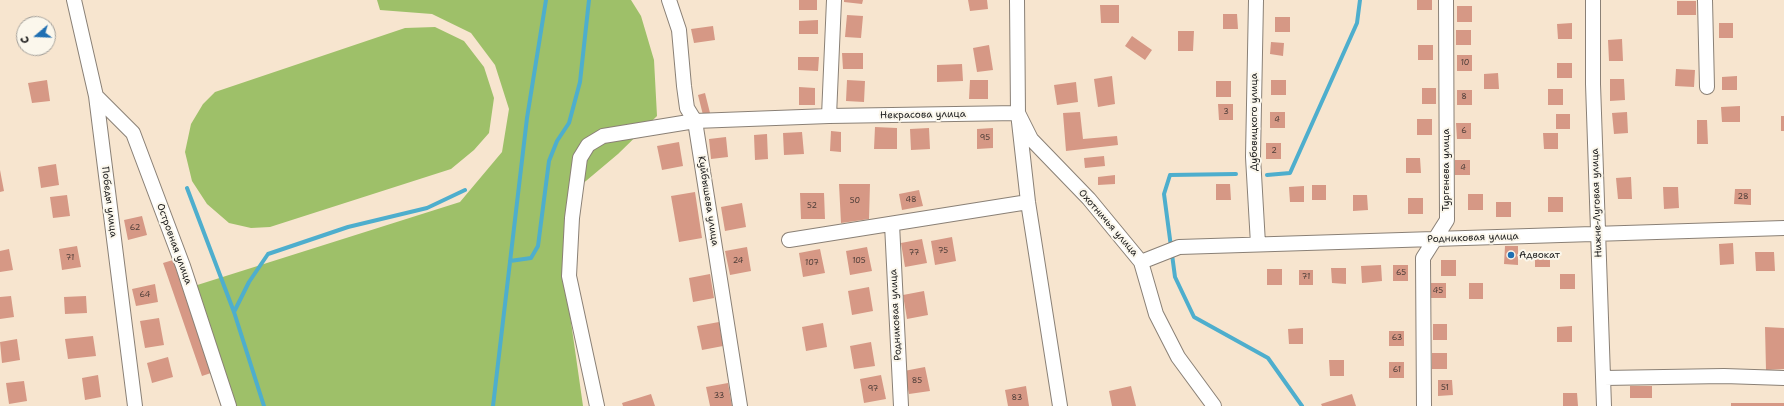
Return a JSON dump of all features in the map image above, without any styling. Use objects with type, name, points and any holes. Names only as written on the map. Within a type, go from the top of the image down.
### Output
[{"type":"street","name":"Победы улица","points":[[74,0],[96,96],[135,406]]},
{"type":"street","name":"Куйбышева улица","points":[[668,0],[679,30],[687,108],[695,122],[740,406]]},
{"type":"street","points":[[829,116],[834,0]]},
{"type":"street","name":"Охотничья улица","points":[[1017,0],[1018,113],[1028,202],[1060,406]]},
{"type":"street","name":"Дубовицкого улица","points":[[1256,0],[1253,157],[1258,244]]},
{"type":"street","name":"Тургенева улица","points":[[1424,406],[1423,258],[1447,220],[1446,0]]},
{"type":"street","name":"Нижне-Луговая улица","points":[[1592,0],[1593,84],[1604,406]]},
{"type":"street","points":[[1705,0],[1707,87]]},
{"type":"street","name":"Островная улица","points":[[96,96],[133,133],[183,266],[229,406]]},
{"type":"street","name":"Некрасова улица","points":[[597,406],[569,276],[572,218],[580,158],[588,145],[603,136],[695,122],[829,116],[1018,113]]},
{"type":"street","name":"Охотничья улица","points":[[1018,113],[1031,139],[1089,199],[1141,262],[1156,314],[1178,357],[1214,406]]},
{"type":"street","points":[[789,240],[1028,202]]},
{"type":"street","name":"Родниковая улица","points":[[892,224],[901,406]]},
{"type":"street","name":"Родниковая улица","points":[[1141,262],[1179,247],[1784,228]]},
{"type":"street","points":[[1604,378],[1724,376],[1784,378]]},
{"type":"green space","points":[[377,0],[631,0],[641,16],[654,60],[657,116],[618,154],[574,191],[565,280],[583,406],[236,406],[232,391],[191,287],[460,202],[502,152],[509,109],[495,65],[471,33],[432,14],[380,10]]},
{"type":"green space","points":[[435,27],[464,41],[484,67],[494,98],[489,133],[474,150],[451,169],[270,227],[251,228],[229,223],[207,204],[192,181],[185,152],[191,124],[203,104],[215,92],[405,28]]},
{"type":"building","points":[[799,0],[817,0],[817,10],[799,10]]},
{"type":"building","points":[[844,0],[863,0],[862,4],[844,2]]},
{"type":"building","points":[[968,0],[987,0],[988,9],[970,11]]},
{"type":"building","points":[[1417,0],[1432,0],[1432,10],[1417,10]]},
{"type":"building","points":[[1677,1],[1696,1],[1696,15],[1677,15]]},
{"type":"building","points":[[1100,5],[1119,5],[1119,23],[1101,23]]},
{"type":"building","points":[[1457,6],[1472,6],[1472,22],[1457,22]]},
{"type":"building","points":[[1223,14],[1237,14],[1238,29],[1223,29]]},
{"type":"building","points":[[847,15],[863,16],[861,38],[845,37]]},
{"type":"building","points":[[1275,17],[1290,17],[1290,32],[1275,32]]},
{"type":"building","points":[[818,20],[818,34],[799,34],[799,21]]},
{"type":"building","points":[[1572,23],[1572,39],[1558,39],[1557,24]]},
{"type":"building","points":[[1719,23],[1733,23],[1733,38],[1719,38]]},
{"type":"building","points":[[713,26],[715,40],[694,43],[691,29]]},
{"type":"building","points":[[1456,30],[1471,30],[1471,45],[1456,45]]},
{"type":"building","points":[[1178,31],[1194,31],[1193,51],[1178,51]]},
{"type":"building","points":[[1132,36],[1152,50],[1145,60],[1125,46]]},
{"type":"building","points":[[1622,39],[1623,61],[1609,61],[1608,40]]},
{"type":"building","points":[[1271,42],[1284,43],[1283,56],[1270,54]]},
{"type":"building","points":[[989,45],[993,70],[977,72],[973,48]]},
{"type":"building","points":[[1418,45],[1433,45],[1433,60],[1418,60]]},
{"type":"building","points":[[842,53],[863,53],[863,69],[843,69]]},
{"type":"building","points":[[1457,55],[1472,55],[1472,71],[1457,71]]},
{"type":"building","points":[[798,57],[819,57],[818,71],[798,70]]},
{"type":"building","points":[[1557,63],[1572,63],[1572,78],[1557,78]]},
{"type":"building","points":[[962,64],[963,81],[937,82],[937,65]]},
{"type":"building","points":[[1676,69],[1695,70],[1694,87],[1675,86]]},
{"type":"building","points":[[1498,73],[1499,89],[1484,89],[1484,74]]},
{"type":"building","points":[[1112,76],[1115,104],[1098,107],[1094,79]]},
{"type":"building","points":[[1737,76],[1737,90],[1722,90],[1722,77]]},
{"type":"building","points":[[1610,79],[1624,79],[1625,100],[1610,101]]},
{"type":"building","points":[[47,80],[50,101],[32,103],[28,83]]},
{"type":"building","points":[[847,80],[865,81],[864,102],[846,101]]},
{"type":"building","points":[[970,80],[988,80],[988,99],[969,99]]},
{"type":"building","points":[[1271,80],[1286,80],[1286,95],[1271,95]]},
{"type":"building","points":[[1216,81],[1231,81],[1231,97],[1216,97]]},
{"type":"building","points":[[1076,82],[1078,102],[1057,105],[1054,85]]},
{"type":"building","points":[[799,87],[815,88],[815,105],[799,105]]},
{"type":"building","points":[[1422,88],[1436,88],[1436,104],[1422,104]]},
{"type":"building","points":[[1548,89],[1563,89],[1563,105],[1548,105]]},
{"type":"building","points":[[1457,90],[1472,90],[1472,105],[1457,105]]},
{"type":"building","points":[[705,93],[710,113],[703,115],[698,95]]},
{"type":"building","points":[[1218,104],[1233,104],[1233,120],[1219,120]]},
{"type":"building","points":[[1740,106],[1740,122],[1722,122],[1721,107]]},
{"type":"building","points":[[1080,112],[1083,139],[1117,136],[1118,145],[1066,151],[1063,113]]},
{"type":"building","points":[[1270,112],[1285,112],[1285,128],[1270,128]]},
{"type":"building","points":[[1627,112],[1628,133],[1614,134],[1612,113]]},
{"type":"building","points":[[1556,114],[1570,114],[1570,129],[1556,129]]},
{"type":"building","points":[[1781,116],[1784,116],[1784,131],[1781,131]]},
{"type":"building","points":[[1417,119],[1432,119],[1432,135],[1417,135]]},
{"type":"building","points":[[1697,120],[1707,120],[1708,144],[1697,144]]},
{"type":"building","points":[[1456,123],[1471,123],[1471,139],[1457,139]]},
{"type":"building","points":[[875,127],[897,128],[897,149],[874,149]]},
{"type":"building","points":[[929,128],[930,149],[911,150],[910,129]]},
{"type":"building","points":[[993,128],[993,148],[977,149],[977,129]]},
{"type":"building","points":[[831,131],[841,132],[841,152],[830,151]]},
{"type":"building","points":[[802,132],[804,154],[784,155],[783,133]]},
{"type":"building","points":[[1543,133],[1558,133],[1558,149],[1544,149]]},
{"type":"building","points":[[767,134],[768,159],[755,160],[754,135]]},
{"type":"building","points":[[726,137],[728,157],[711,159],[709,139]]},
{"type":"building","points":[[679,142],[683,166],[662,170],[657,146]]},
{"type":"building","points":[[1266,143],[1281,143],[1281,159],[1266,159]]},
{"type":"building","points":[[1104,156],[1105,166],[1085,168],[1084,158]]},
{"type":"building","points":[[1406,158],[1420,158],[1421,173],[1406,173]]},
{"type":"building","points":[[1455,160],[1470,160],[1470,175],[1455,175]]},
{"type":"building","points":[[56,164],[59,185],[41,188],[38,167]]},
{"type":"building","points":[[0,170],[4,191],[0,192]]},
{"type":"building","points":[[1115,175],[1115,184],[1098,185],[1098,177]]},
{"type":"building","points":[[1631,177],[1632,199],[1618,199],[1616,178]]},
{"type":"building","points":[[839,184],[870,184],[869,219],[841,223]]},
{"type":"building","points":[[1216,184],[1230,184],[1231,200],[1216,200]]},
{"type":"building","points":[[1312,185],[1326,185],[1326,200],[1312,200]]},
{"type":"building","points":[[1304,186],[1304,202],[1290,202],[1289,187]]},
{"type":"building","points":[[1663,187],[1678,187],[1679,208],[1664,209]]},
{"type":"building","points":[[1735,189],[1751,189],[1751,205],[1734,204]]},
{"type":"building","points":[[919,190],[923,206],[902,210],[899,194]]},
{"type":"building","points":[[695,192],[702,238],[679,242],[671,196]]},
{"type":"building","points":[[800,193],[824,193],[825,219],[801,219]]},
{"type":"building","points":[[1468,194],[1483,194],[1483,210],[1468,210]]},
{"type":"building","points":[[67,195],[70,216],[53,218],[50,197]]},
{"type":"building","points":[[1353,195],[1367,195],[1368,210],[1353,211]]},
{"type":"building","points":[[1548,197],[1563,197],[1563,212],[1548,212]]},
{"type":"building","points":[[1408,198],[1423,198],[1423,214],[1408,214]]},
{"type":"building","points":[[1496,202],[1511,202],[1511,217],[1496,217]]},
{"type":"building","points":[[742,203],[746,227],[725,231],[721,207]]},
{"type":"building","points":[[142,216],[147,235],[128,240],[124,220]]},
{"type":"building","points":[[952,237],[956,261],[935,265],[931,241]]},
{"type":"building","points":[[922,239],[927,263],[905,267],[901,243]]},
{"type":"building","points":[[1733,243],[1734,264],[1720,265],[1719,244]]},
{"type":"building","points":[[77,246],[81,267],[62,270],[59,249]]},
{"type":"building","name":"Адвокат","points":[[1505,246],[1518,246],[1518,265],[1504,264]]},
{"type":"building","points":[[747,247],[751,271],[730,275],[725,251]]},
{"type":"building","points":[[867,247],[872,271],[850,275],[846,251]]},
{"type":"building","points":[[9,249],[13,270],[0,272],[0,251]]},
{"type":"building","points":[[820,249],[825,273],[803,277],[799,253]]},
{"type":"building","points":[[1535,252],[1550,252],[1550,267],[1535,267]]},
{"type":"building","points":[[1755,252],[1774,252],[1775,271],[1756,271]]},
{"type":"building","points":[[173,260],[211,373],[202,376],[163,263]]},
{"type":"building","points":[[1441,260],[1456,260],[1456,276],[1441,276]]},
{"type":"building","points":[[1381,265],[1382,281],[1362,283],[1361,266]]},
{"type":"building","points":[[1393,265],[1408,265],[1408,281],[1393,281]]},
{"type":"building","points":[[1331,268],[1346,268],[1346,284],[1332,283]]},
{"type":"building","points":[[1267,269],[1282,269],[1282,285],[1267,285]]},
{"type":"building","points":[[1299,270],[1313,270],[1313,285],[1299,285]]},
{"type":"building","points":[[710,274],[714,298],[693,302],[689,278]]},
{"type":"building","points":[[1560,274],[1575,274],[1575,289],[1560,289]]},
{"type":"building","points":[[1431,283],[1446,283],[1446,298],[1431,298]]},
{"type":"building","points":[[1469,283],[1483,283],[1483,299],[1469,299]]},
{"type":"building","points":[[155,284],[158,302],[136,306],[132,289]]},
{"type":"building","points":[[869,287],[873,311],[852,315],[848,291]]},
{"type":"building","points":[[924,291],[928,315],[907,319],[903,295]]},
{"type":"building","points":[[11,296],[14,317],[0,319],[0,297]]},
{"type":"building","points":[[86,296],[87,313],[65,314],[64,297]]},
{"type":"building","points":[[159,318],[164,345],[145,348],[140,321]]},
{"type":"building","points":[[719,322],[723,346],[702,350],[697,326]]},
{"type":"building","points":[[823,323],[827,347],[806,351],[802,327]]},
{"type":"building","points":[[1433,324],[1447,324],[1447,340],[1433,340]]},
{"type":"building","points":[[1572,326],[1572,342],[1557,342],[1557,327]]},
{"type":"building","points":[[1765,327],[1784,328],[1784,369],[1766,370]]},
{"type":"building","points":[[1303,328],[1303,344],[1289,344],[1288,329]]},
{"type":"building","points":[[1389,331],[1404,331],[1404,346],[1389,346]]},
{"type":"building","points":[[93,336],[96,356],[68,359],[65,339]]},
{"type":"building","points":[[17,339],[20,360],[2,363],[0,342]]},
{"type":"building","points":[[871,342],[875,366],[854,369],[850,346]]},
{"type":"building","points":[[1432,353],[1447,353],[1447,369],[1432,369]]},
{"type":"building","points":[[168,357],[173,377],[152,383],[147,363]]},
{"type":"building","points":[[1329,360],[1344,360],[1344,376],[1330,376]]},
{"type":"building","points":[[1389,362],[1404,362],[1404,378],[1389,378]]},
{"type":"building","points":[[925,367],[930,391],[909,394],[904,371]]},
{"type":"building","points":[[98,375],[101,397],[85,400],[82,378]]},
{"type":"building","points":[[881,375],[886,399],[864,403],[860,379]]},
{"type":"building","points":[[1438,380],[1452,380],[1453,395],[1438,396]]},
{"type":"building","points":[[24,381],[27,401],[9,404],[6,383]]},
{"type":"building","points":[[728,383],[732,406],[710,406],[706,387]]},
{"type":"building","points":[[1026,386],[1029,406],[1008,406],[1005,390]]},
{"type":"building","points":[[1131,386],[1136,406],[1112,406],[1109,391]]},
{"type":"building","points":[[1630,386],[1652,386],[1652,398],[1630,398]]},
{"type":"building","points":[[1563,393],[1577,393],[1578,406],[1563,406]]},
{"type":"building","points":[[651,394],[655,406],[623,406],[622,403]]},
{"type":"building","points":[[1352,394],[1356,406],[1322,406],[1321,404]]},
{"type":"building","points":[[1731,403],[1784,403],[1784,406],[1731,406]]},
{"type":"waterway","points":[[493,406],[527,118],[546,0]]},
{"type":"waterway","points":[[510,261],[531,258],[538,246],[549,161],[557,141],[569,123],[580,82],[589,0]]},
{"type":"waterway","points":[[1267,175],[1290,173],[1357,23],[1360,0]]},
{"type":"waterway","points":[[1236,174],[1170,175],[1164,194],[1175,277],[1194,317],[1268,358],[1302,406]]},
{"type":"waterway","points":[[187,188],[234,312],[264,406]]},
{"type":"waterway","points":[[234,312],[249,282],[268,254],[348,227],[427,208],[465,190]]},
{"type":"place","name":"Адвокат","points":[[1511,255]]}]
